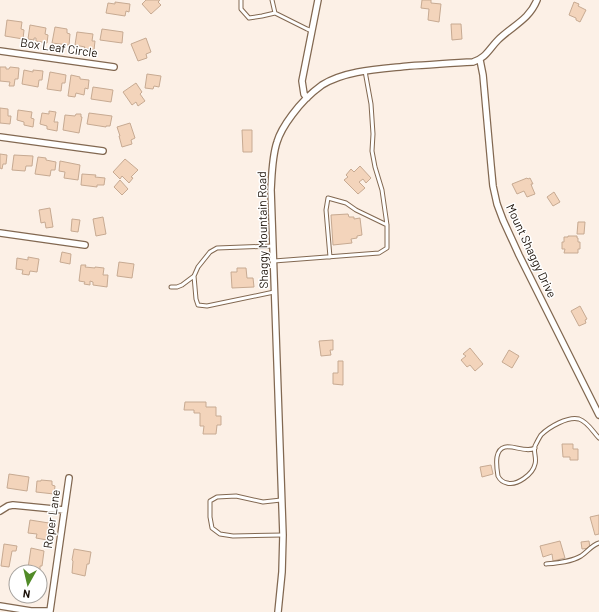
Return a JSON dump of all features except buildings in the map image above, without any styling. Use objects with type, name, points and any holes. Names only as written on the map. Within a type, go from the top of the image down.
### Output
[{"type":"street","points":[[307,98],[304,94],[302,81],[317,0]]},
{"type":"street","points":[[480,60],[484,58],[499,39],[526,18],[537,0]]},
{"type":"street","name":"Box Leaf Circle","points":[[0,51],[114,67]]},
{"type":"street","name":"Shaggy Mountain Road","points":[[278,612],[282,572],[283,534],[271,190],[274,155],[278,139],[286,123],[307,98],[323,84],[335,79],[352,73],[365,71],[473,62],[480,60]]},
{"type":"street","name":"Mount Shaggy Drive","points":[[480,60],[483,75],[493,186],[503,220],[599,415]]},
{"type":"street","points":[[0,137],[103,151]]},
{"type":"street","points":[[0,234],[85,245]]},
{"type":"street","name":"Roper Lane","points":[[50,611],[69,478]]},
{"type":"street","points":[[0,511],[13,505],[64,510]]},
{"type":"street","points":[[0,606],[31,611],[50,611]]},
{"type":"lane","points":[[241,0],[241,9],[249,18],[275,13],[312,31]]},
{"type":"lane","points":[[272,0],[275,13]]},
{"type":"lane","points":[[273,261],[379,253],[387,248],[387,225],[382,190],[372,151],[373,134],[371,104],[365,71]]},
{"type":"lane","points":[[330,257],[326,210],[328,198],[346,203],[356,210],[387,225]]},
{"type":"lane","points":[[273,246],[218,248],[210,252],[198,267],[194,276],[198,305],[207,306],[274,292]]},
{"type":"lane","points":[[171,286],[177,287],[182,285],[194,276]]},
{"type":"lane","points":[[535,448],[528,450],[508,446],[501,449],[498,452],[497,457],[499,479],[502,482],[510,484],[526,477],[535,465],[535,448],[539,437],[558,424],[571,418],[580,420],[599,438]]},
{"type":"lane","points":[[281,500],[263,502],[236,496],[217,497],[210,501],[210,517],[212,528],[220,534],[233,536],[283,534]]},
{"type":"lane","points":[[546,564],[576,558],[599,543]]}]
